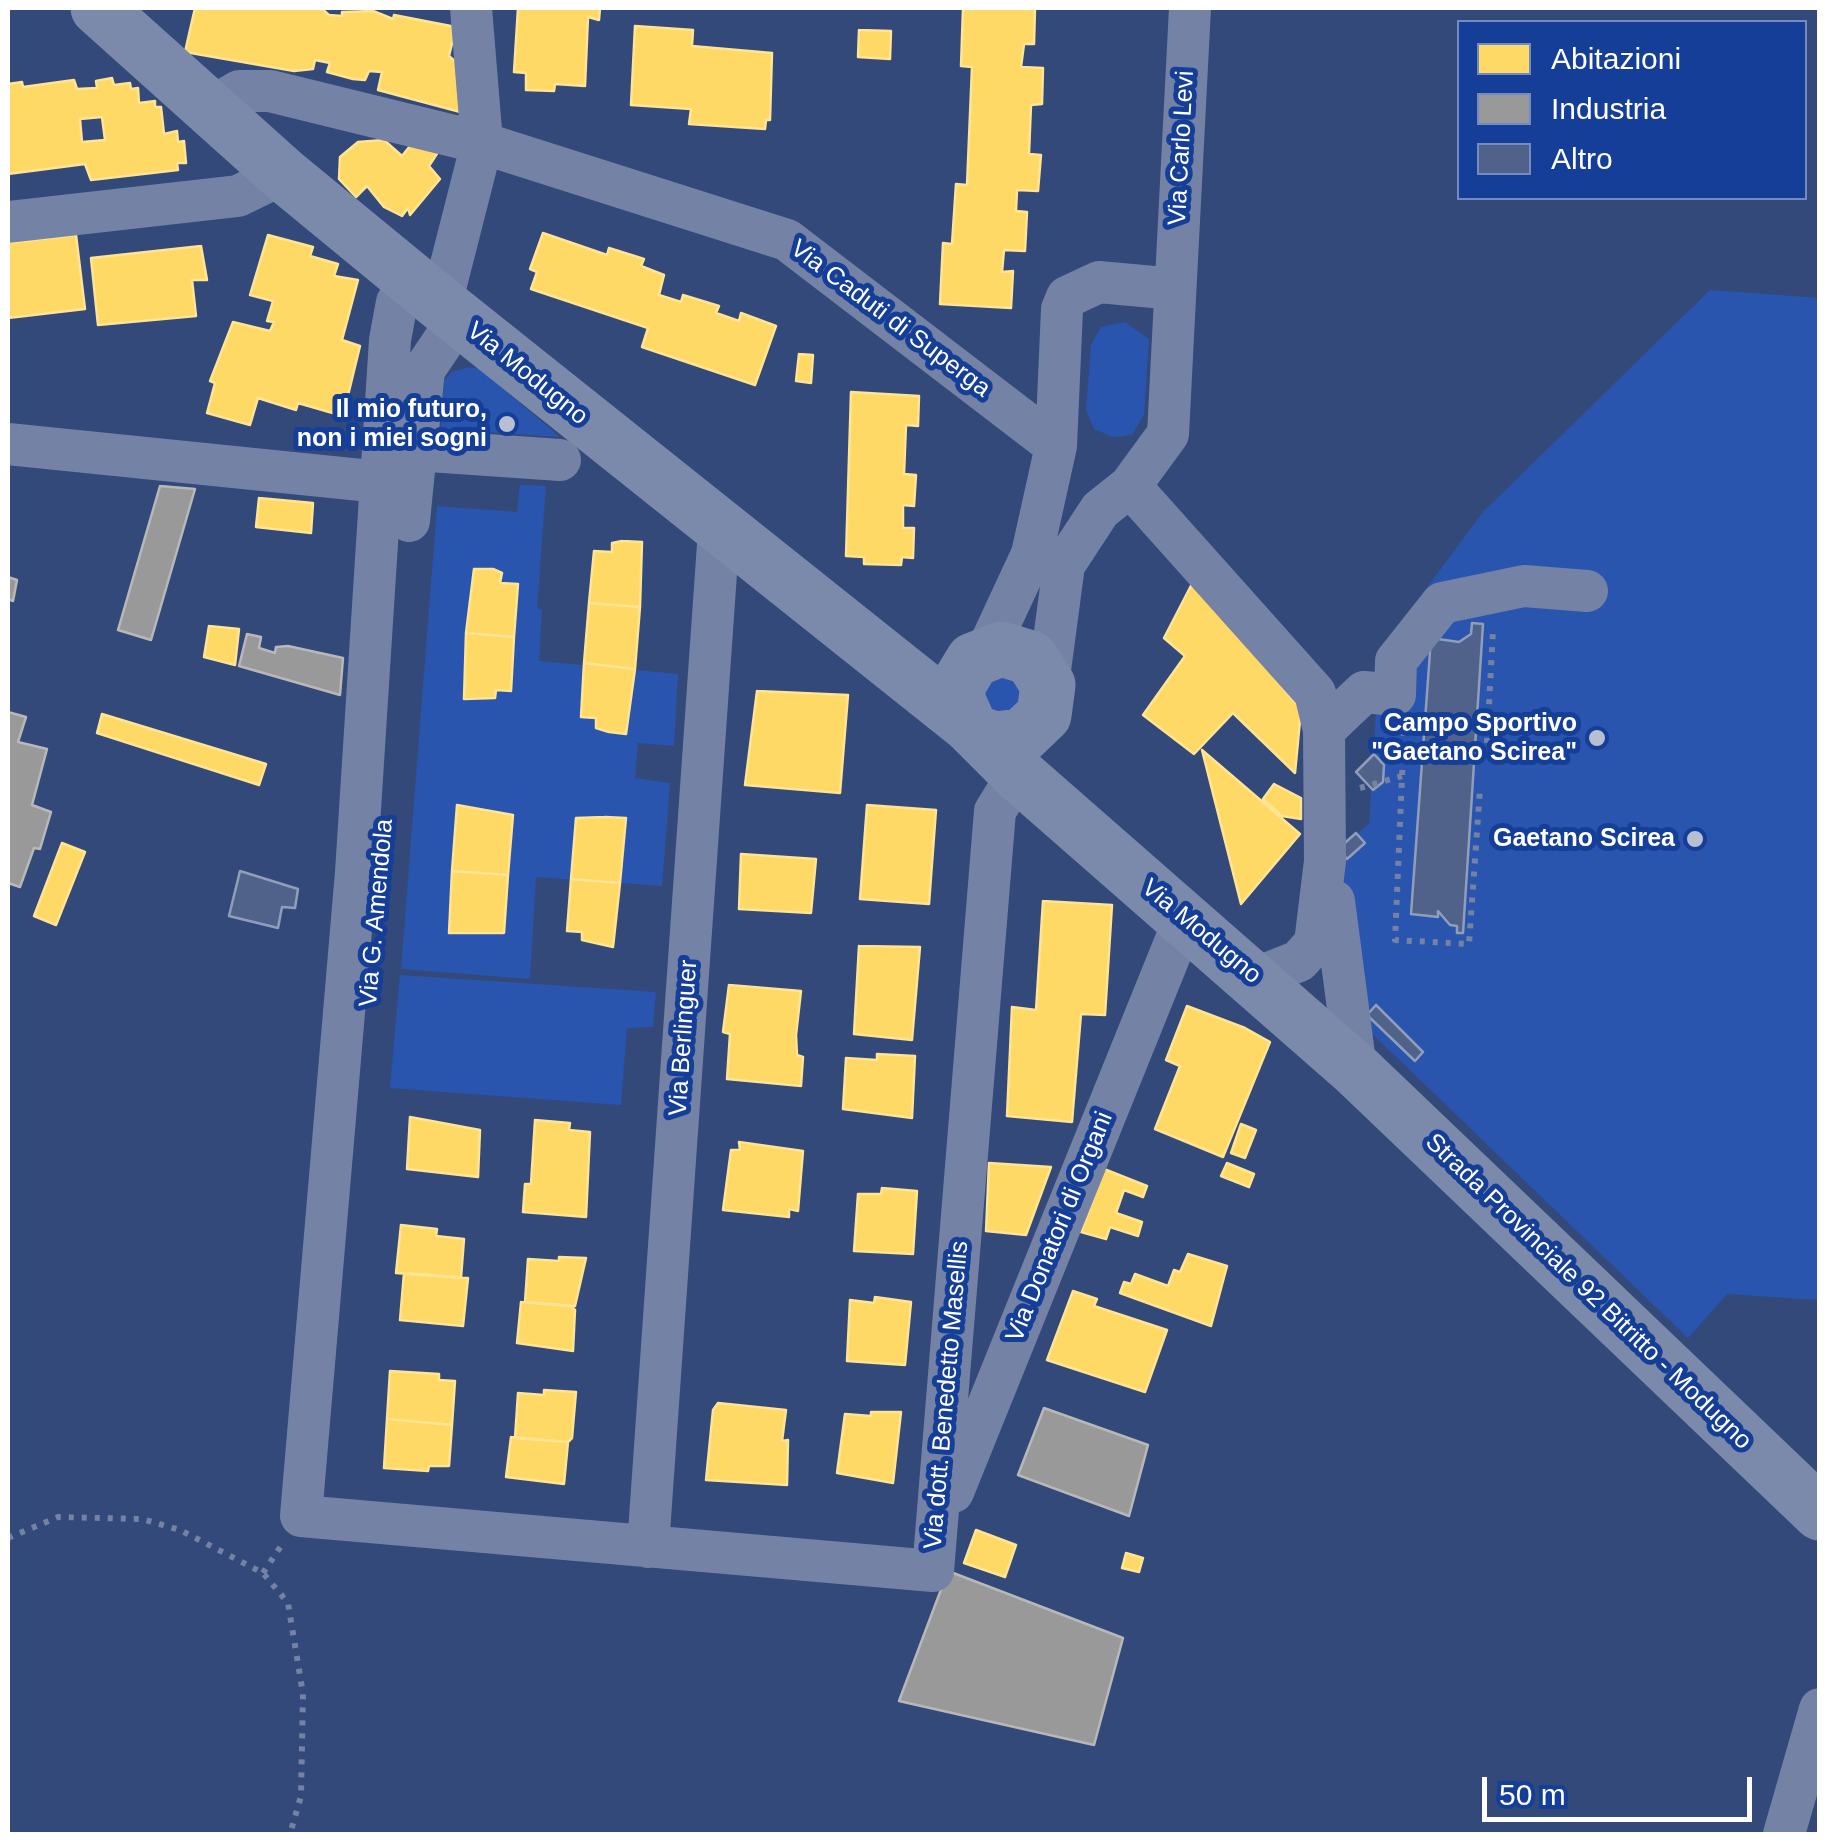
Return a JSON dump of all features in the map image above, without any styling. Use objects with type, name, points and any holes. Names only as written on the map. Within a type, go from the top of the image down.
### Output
[{"type":"main road","name":"Via Modugno","points":[[98,8],[283,174],[437,301],[974,730],[1356,1070]]},
{"type":"main road","points":[[896,668],[929,674],[1017,651],[1031,658],[1046,700],[1031,784]]},
{"type":"main road","points":[[975,662],[958,700],[974,730],[994,740],[1022,736],[1046,700]]},
{"type":"main road","name":"Strada Provinciale 92 Bitritto - Modugno","points":[[1356,1070],[1820,1513]]},
{"type":"street","points":[[403,473],[437,301],[482,143],[471,8]]},
{"type":"street","name":"Via Carlo Levi","points":[[1046,700],[1064,566],[1100,510],[1130,486],[1168,434],[1190,8]]},
{"type":"street","name":"Via Caduti di Superga","points":[[210,108],[240,90],[270,91],[482,143],[787,240],[1056,446]]},
{"type":"street","points":[[8,222],[238,196],[283,174]]},
{"type":"street","points":[[975,662],[1032,554],[1056,446],[1062,309],[1067,297],[1099,282],[1174,288]]},
{"type":"street","points":[[403,473],[392,317],[402,290],[437,301]]},
{"type":"street","points":[[8,444],[403,473],[560,460]]},
{"type":"street","name":"Via G. Amendola","points":[[314,1517],[403,473]]},
{"type":"street","points":[[1130,486],[1299,672],[1314,694],[1324,730],[1326,861],[1356,1070]]},
{"type":"street","name":"Via Berlinguer","points":[[648,1547],[720,530]]},
{"type":"street","points":[[1324,730],[1364,692],[1395,695],[1396,661],[1442,604],[1524,586],[1588,592]]},
{"type":"street","name":"Via dott. Benedetto Masellis","points":[[314,1517],[648,1547],[934,1553],[995,811],[1031,784]]},
{"type":"street","points":[[1256,978],[1299,960],[1315,943],[1326,861]]},
{"type":"street","name":"Via Donatori di Organi","points":[[934,1553],[1184,920]]},
{"type":"street","points":[[1784,1834],[1820,1709]]},
{"type":"path","points":[[1487,744],[1494,616]]},
{"type":"path","points":[[1405,720],[1395,940],[1469,944],[1480,789]]},
{"type":"path","points":[[8,1538],[58,1518],[142,1519],[180,1530],[262,1573],[288,1603],[302,1694],[302,1782],[290,1834]]},
{"type":"shaded area","name":"Campo Sportivo \"Gaetano Scirea\"","points":[[1710,290],[1819,298],[1819,1300],[1727,1294],[1688,1338],[1361,1023],[1334,853],[1369,824],[1380,651],[1483,512]]},
{"type":"shaded area","points":[[1125,322],[1149,339],[1144,414],[1132,435],[1113,437],[1094,429],[1086,410],[1091,345],[1101,327]]},
{"type":"shaded area","points":[[469,367],[480,369],[560,437],[441,429],[444,380],[452,372]]},
{"type":"shaded area","points":[[520,485],[546,486],[537,608],[542,610],[539,661],[678,674],[674,746],[638,743],[635,778],[670,783],[662,886],[536,877],[530,979],[401,969],[437,506],[517,512]]},
{"type":"shaded area","points":[[993,677],[1023,679],[1022,714],[988,711],[984,689]]},
{"type":"shaded area","points":[[400,975],[656,992],[653,1027],[627,1028],[621,1105],[390,1088]]},
{"type":"building: Abitazioni","points":[[195,8],[321,8],[329,15],[342,16],[342,12],[373,11],[393,19],[394,15],[456,27],[449,56],[463,68],[464,113],[378,90],[382,72],[369,71],[365,80],[353,79],[327,72],[330,63],[315,60],[313,69],[294,71],[185,52]]},
{"type":"building: Abitazioni","points":[[518,8],[600,8],[599,20],[588,17],[585,86],[555,84],[554,91],[526,90],[526,73],[514,72]]},
{"type":"building: Abitazioni","points":[[963,8],[1035,8],[1034,44],[1024,44],[1021,67],[1043,68],[1042,104],[1031,105],[1029,154],[1041,155],[1038,191],[1017,190],[1016,211],[1027,212],[1025,251],[1004,250],[1002,272],[1013,271],[1011,308],[940,304],[943,243],[952,244],[956,184],[967,185],[972,67],[961,66]]},
{"type":"building: Abitazioni","points":[[635,26],[693,30],[692,46],[772,53],[770,120],[766,120],[765,129],[689,124],[691,109],[631,105]]},
{"type":"building: Abitazioni","points":[[859,30],[891,31],[890,59],[858,57]]},
{"type":"building: Abitazioni","points":[[112,78],[114,85],[130,83],[131,89],[138,88],[139,103],[155,101],[155,107],[161,107],[164,134],[177,131],[178,142],[184,141],[186,163],[177,163],[178,170],[91,180],[85,164],[8,174],[8,84],[22,82],[23,87],[74,80],[77,89],[97,88],[96,81]],"holes":[[[102,117],[105,140],[82,142],[80,119]]]},
{"type":"building: Abitazioni","points":[[384,140],[402,156],[414,141],[440,149],[429,166],[440,179],[410,215],[408,208],[402,216],[384,207],[367,186],[356,197],[339,179],[340,157],[358,142]]},
{"type":"building: Abitazioni","points":[[543,233],[607,255],[609,248],[644,259],[641,266],[664,275],[659,295],[681,302],[683,295],[719,306],[716,313],[739,321],[741,313],[776,326],[755,385],[642,347],[648,328],[531,289],[537,272],[530,269]]},
{"type":"building: Abitazioni","points":[[76,235],[85,309],[8,318],[8,243]]},
{"type":"building: Abitazioni","points":[[268,235],[313,247],[310,256],[338,264],[334,276],[358,280],[342,340],[360,346],[343,416],[298,403],[296,410],[258,398],[250,425],[207,413],[215,383],[210,381],[233,322],[270,331],[274,322],[267,321],[273,301],[250,295]]},
{"type":"building: Abitazioni","points":[[201,246],[207,280],[192,280],[196,316],[98,325],[91,258]]},
{"type":"building: Abitazioni","points":[[799,354],[813,355],[811,383],[796,381]]},
{"type":"building: Abitazioni","points":[[851,392],[919,396],[918,426],[906,425],[904,474],[916,475],[914,506],[903,505],[903,528],[914,528],[913,558],[902,557],[901,565],[864,564],[864,557],[846,556]]},
{"type":"building: Abitazioni","points":[[259,498],[313,503],[311,533],[256,527]]},
{"type":"building: Abitazioni","points":[[642,542],[640,607],[589,603],[594,551],[612,552],[612,543]]},
{"type":"building: Abitazioni","points":[[474,569],[493,569],[502,573],[500,583],[518,584],[514,637],[466,633]]},
{"type":"building: Abitazioni","points":[[1195,578],[1301,710],[1295,773],[1233,713],[1194,754],[1143,715],[1185,656],[1164,638]]},
{"type":"building: Abitazioni","points":[[589,603],[640,607],[635,669],[584,663]]},
{"type":"building: Abitazioni","points":[[209,626],[239,629],[235,665],[204,657]]},
{"type":"building: Abitazioni","points":[[466,633],[514,637],[511,691],[496,690],[495,698],[464,699]]},
{"type":"building: Abitazioni","points":[[584,663],[635,669],[626,734],[596,728],[596,718],[581,717]]},
{"type":"building: Abitazioni","points":[[757,691],[848,695],[840,793],[745,785]]},
{"type":"building: Abitazioni","points":[[102,714],[266,764],[259,785],[97,733]]},
{"type":"building: Abitazioni","points":[[1202,750],[1300,834],[1241,904]]},
{"type":"building: Abitazioni","points":[[1274,784],[1301,798],[1301,819],[1282,816],[1263,799]]},
{"type":"building: Abitazioni","points":[[457,805],[513,815],[508,875],[452,871]]},
{"type":"building: Abitazioni","points":[[867,805],[936,810],[929,904],[860,899]]},
{"type":"building: Abitazioni","points":[[576,818],[626,818],[620,883],[571,879]]},
{"type":"building: Abitazioni","points":[[62,843],[85,852],[56,925],[34,916]]},
{"type":"building: Abitazioni","points":[[741,854],[816,859],[811,913],[739,909]]},
{"type":"building: Abitazioni","points":[[452,871],[508,875],[504,933],[449,933]]},
{"type":"building: Abitazioni","points":[[571,879],[620,883],[613,947],[582,940],[582,932],[567,931]]},
{"type":"building: Abitazioni","points":[[1043,901],[1112,905],[1105,1015],[1081,1014],[1072,1122],[1007,1116],[1012,1007],[1036,1010]]},
{"type":"building: Abitazioni","points":[[859,946],[920,947],[912,1040],[854,1034]]},
{"type":"building: Abitazioni","points":[[729,985],[801,991],[796,1035],[797,1055],[803,1057],[801,1086],[727,1079],[730,1034],[723,1032]]},
{"type":"building: Abitazioni","points":[[1187,1006],[1270,1042],[1223,1157],[1155,1129],[1180,1066],[1166,1060]]},
{"type":"building: Abitazioni","points":[[877,1054],[915,1056],[912,1118],[843,1109],[846,1058],[877,1060]]},
{"type":"building: Abitazioni","points":[[410,1117],[480,1130],[478,1177],[407,1169]]},
{"type":"building: Abitazioni","points":[[535,1120],[570,1123],[569,1130],[590,1132],[586,1217],[523,1212],[525,1184],[531,1184]]},
{"type":"building: Abitazioni","points":[[1241,1124],[1256,1130],[1245,1158],[1231,1153]]},
{"type":"building: Abitazioni","points":[[739,1142],[803,1151],[798,1211],[789,1209],[789,1217],[723,1210],[731,1150],[740,1150]]},
{"type":"building: Abitazioni","points":[[989,1163],[1051,1167],[1026,1235],[986,1231]]},
{"type":"building: Abitazioni","points":[[1227,1163],[1254,1174],[1249,1187],[1221,1176]]},
{"type":"building: Abitazioni","points":[[1104,1169],[1147,1186],[1143,1197],[1124,1190],[1116,1213],[1142,1222],[1138,1236],[1110,1227],[1106,1239],[1081,1232]]},
{"type":"building: Abitazioni","points":[[882,1188],[917,1191],[913,1254],[854,1251],[858,1194],[881,1194]]},
{"type":"building: Abitazioni","points":[[401,1225],[437,1229],[436,1236],[464,1239],[461,1278],[396,1273]]},
{"type":"building: Abitazioni","points":[[1188,1254],[1227,1266],[1211,1326],[1120,1293],[1124,1282],[1131,1284],[1135,1274],[1168,1286],[1174,1270],[1180,1272]]},
{"type":"building: Abitazioni","points":[[559,1257],[586,1258],[575,1306],[525,1302],[528,1259],[559,1261]]},
{"type":"building: Abitazioni","points":[[404,1273],[468,1278],[463,1326],[400,1320]]},
{"type":"building: Abitazioni","points":[[1073,1291],[1097,1299],[1094,1306],[1167,1330],[1145,1392],[1047,1360]]},
{"type":"building: Abitazioni","points":[[875,1297],[911,1302],[905,1365],[847,1361],[850,1300],[874,1303]]},
{"type":"building: Abitazioni","points":[[521,1302],[571,1306],[575,1310],[573,1351],[517,1343]]},
{"type":"building: Abitazioni","points":[[390,1371],[439,1374],[439,1380],[455,1381],[452,1425],[387,1419]]},
{"type":"building: Abitazioni","points":[[544,1390],[576,1392],[572,1438],[568,1442],[515,1438],[518,1393],[544,1395]]},
{"type":"building: Abitazioni","points":[[718,1403],[786,1410],[782,1441],[788,1440],[787,1485],[706,1480],[713,1410]]},
{"type":"building: Abitazioni","points":[[871,1412],[901,1412],[893,1483],[837,1473],[845,1414],[871,1416]]},
{"type":"building: Abitazioni","points":[[387,1419],[452,1425],[449,1466],[429,1466],[428,1471],[384,1468]]},
{"type":"building: Abitazioni","points":[[511,1437],[568,1442],[564,1484],[506,1477]]},
{"type":"building: Abitazioni","points":[[976,1530],[1016,1545],[1005,1577],[964,1563]]},
{"type":"building: Abitazioni","points":[[1126,1553],[1143,1558],[1139,1572],[1122,1568]]},
{"type":"building: Industria","points":[[160,486],[195,489],[151,640],[118,630]]},
{"type":"building: Industria","points":[[8,577],[17,580],[13,601],[8,599]]},
{"type":"building: Industria","points":[[247,634],[261,637],[259,648],[275,653],[276,647],[288,646],[343,658],[340,695],[239,666]]},
{"type":"building: Industria","points":[[8,712],[26,717],[18,742],[47,749],[32,805],[51,812],[40,849],[34,848],[20,887],[8,883]]},
{"type":"building: Industria","points":[[1044,1408],[1148,1445],[1129,1516],[1018,1475]]},
{"type":"building: Industria","points":[[948,1571],[1123,1638],[1094,1745],[899,1701]]},
{"type":"building: Altro","points":[[1472,623],[1483,624],[1463,933],[1457,933],[1457,926],[1450,925],[1438,911],[1438,917],[1411,914],[1431,638],[1459,642],[1471,634]]},
{"type":"building: Altro","points":[[1374,754],[1384,765],[1383,782],[1373,790],[1356,772]]},
{"type":"building: Altro","points":[[1356,833],[1365,843],[1347,859],[1338,849]]},
{"type":"building: Altro","points":[[240,871],[298,889],[295,908],[282,907],[278,928],[229,916]]},
{"type":"building: Altro","points":[[1376,1005],[1423,1052],[1415,1061],[1367,1015]]},
{"type":"place","name":"Il mio futuro, non i miei sogni","points":[[507,424]]},
{"type":"place","name":"Campo Sportivo \"Gaetano Scirea\"","points":[[1597,738]]},
{"type":"place","name":"Gaetano Scirea","points":[[1695,839]]}]
